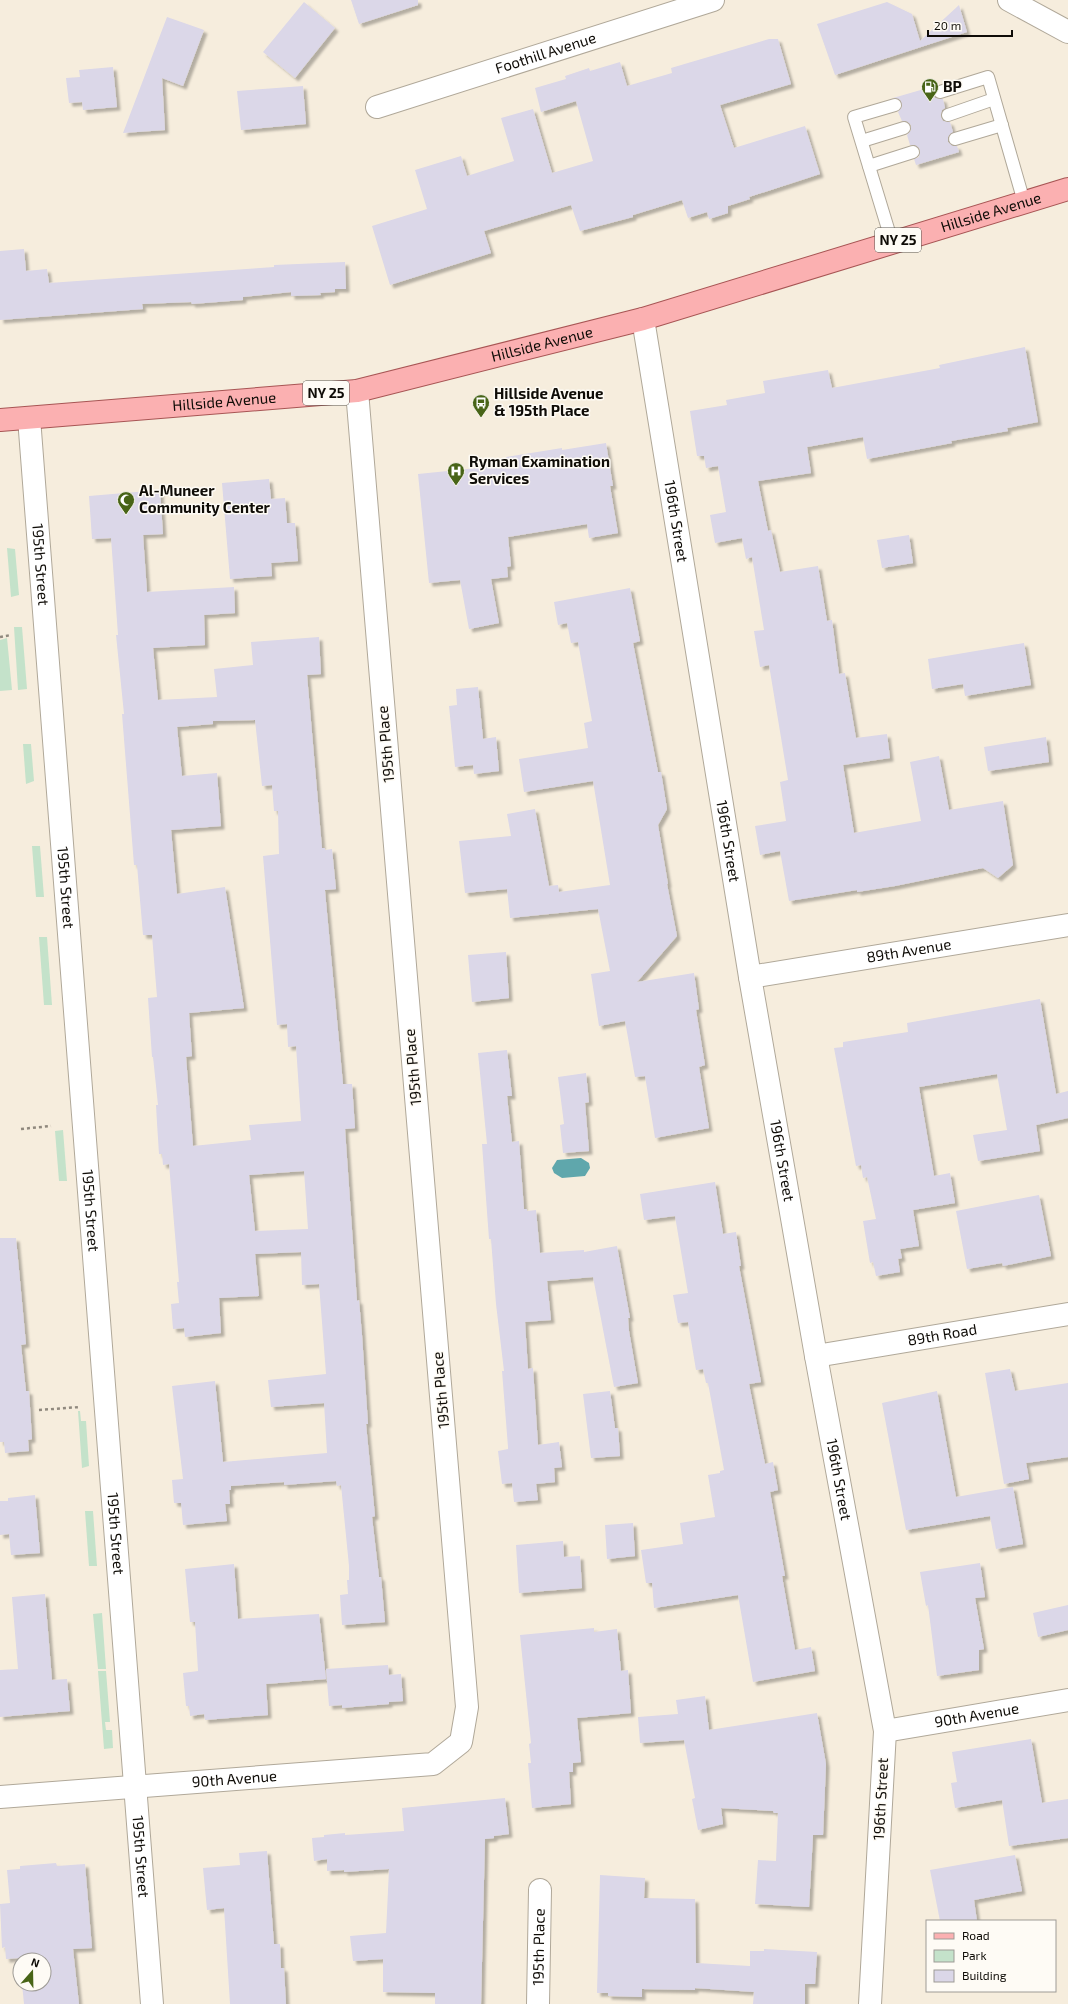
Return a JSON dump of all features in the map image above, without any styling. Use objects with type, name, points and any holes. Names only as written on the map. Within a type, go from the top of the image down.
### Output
[{"type":"main road","name":"Hillside Avenue","points":[[0,420],[357,391],[643,319],[1068,189]]},
{"type":"street","name":"Foothill Avenue","points":[[377,107],[713,0]]},
{"type":"street","points":[[1009,0],[1068,32]]},
{"type":"street","name":"196th Street","points":[[643,319],[750,977],[816,1356],[885,1731],[870,2004]]},
{"type":"street","name":"195th Place","points":[[357,391],[467,1707],[461,1742]]},
{"type":"street","name":"195th Street","points":[[29,418],[152,2004]]},
{"type":"street","name":"89th Avenue","points":[[750,977],[1068,925]]},
{"type":"street","name":"89th Road","points":[[816,1356],[1068,1314]]},
{"type":"street","name":"90th Avenue","points":[[885,1731],[1068,1700]]},
{"type":"street","name":"90th Avenue","points":[[0,1797],[433,1764],[461,1742]]},
{"type":"street","name":"195th Place","points":[[538,2004],[540,1890]]},
{"type":"lane","points":[[940,92],[988,77],[1024,202]]},
{"type":"lane","points":[[948,115],[994,99]]},
{"type":"lane","points":[[892,242],[854,117],[895,105]]},
{"type":"lane","points":[[955,139],[1002,124]]},
{"type":"lane","points":[[862,141],[904,128]]},
{"type":"lane","points":[[869,166],[913,152]]},
{"type":"path","points":[[0,637],[11,634]]},
{"type":"path","points":[[21,1129],[51,1126]]},
{"type":"path","points":[[39,1410],[85,1407]]},
{"type":"green space","points":[[7,548],[15,549],[19,595],[11,597]]},
{"type":"green space","points":[[14,627],[22,627],[27,689],[18,690]]},
{"type":"green space","points":[[7,638],[12,690],[0,691],[0,640]]},
{"type":"green space","points":[[23,744],[31,744],[34,781],[26,784]]},
{"type":"green space","points":[[32,846],[40,846],[44,897],[36,897]]},
{"type":"green space","points":[[39,937],[47,937],[52,1005],[44,1005]]},
{"type":"green space","points":[[63,1130],[67,1181],[59,1181],[55,1131]]},
{"type":"green space","points":[[78,1411],[80,1411],[81,1421],[86,1421],[89,1466],[82,1468]]},
{"type":"green space","points":[[85,1511],[93,1511],[97,1566],[89,1566]]},
{"type":"green space","points":[[102,1613],[106,1669],[98,1669],[93,1614]]},
{"type":"green space","points":[[98,1671],[106,1671],[110,1722],[105,1722],[106,1730],[112,1730],[113,1748],[104,1749]]},
{"type":"water","points":[[581,1158],[589,1163],[590,1168],[585,1176],[562,1178],[554,1173],[552,1168],[557,1160]]},
{"type":"building","points":[[351,0],[418,0],[418,5],[359,24]]},
{"type":"building","points":[[304,2],[335,28],[295,78],[263,52]]},
{"type":"building","points":[[887,2],[912,14],[920,41],[959,5],[967,32],[835,75],[817,24]]},
{"type":"building","points":[[167,17],[204,30],[183,86],[162,78],[165,130],[123,133]]},
{"type":"building","points":[[769,39],[778,39],[791,84],[720,105],[734,148],[805,126],[820,174],[749,197],[750,199],[728,206],[728,213],[709,219],[707,212],[688,218],[682,200],[633,215],[633,217],[580,231],[571,205],[484,231],[491,253],[390,285],[372,226],[427,209],[415,170],[461,156],[467,176],[514,161],[501,118],[533,109],[552,173],[593,161],[576,101],[541,112],[535,88],[566,79],[565,76],[589,68],[590,71],[620,62],[627,86],[672,73],[671,68]]},
{"type":"building","points":[[113,67],[117,107],[83,110],[82,102],[69,103],[66,78],[80,77],[79,70]]},
{"type":"building","points":[[938,85],[934,87],[933,94],[935,98],[943,99],[945,108],[942,110],[941,117],[943,121],[950,122],[953,132],[948,137],[948,142],[953,146],[957,146],[959,152],[916,165],[914,159],[919,157],[920,149],[915,145],[910,145],[907,135],[911,130],[911,125],[906,121],[902,121],[898,112],[902,106],[900,100],[893,98]]},
{"type":"building","points":[[303,86],[306,124],[241,130],[237,91]]},
{"type":"building","points":[[24,249],[26,271],[47,269],[49,283],[274,267],[274,265],[345,262],[346,289],[335,289],[335,292],[320,293],[321,295],[291,296],[291,292],[243,297],[243,300],[192,304],[191,302],[142,304],[143,309],[0,320],[0,251]]},
{"type":"building","points":[[1025,347],[1038,422],[1007,428],[1008,431],[951,441],[952,443],[867,459],[863,437],[807,447],[811,473],[758,481],[768,531],[771,530],[780,572],[818,566],[827,621],[832,620],[839,674],[845,673],[856,738],[887,734],[890,758],[843,765],[854,833],[921,821],[910,762],[939,756],[949,810],[1003,801],[1013,865],[998,878],[983,868],[895,886],[857,892],[857,890],[789,901],[780,851],[760,855],[755,826],[786,821],[780,782],[788,780],[769,665],[760,667],[754,631],[764,630],[752,557],[746,559],[742,538],[715,543],[710,515],[726,512],[718,466],[706,468],[704,456],[697,456],[690,411],[727,405],[726,400],[765,393],[763,381],[828,370],[832,388],[940,368],[939,365]]},
{"type":"building","points":[[606,443],[613,486],[610,486],[618,533],[589,538],[587,524],[508,537],[511,566],[507,567],[508,577],[491,579],[499,623],[469,629],[460,580],[429,583],[418,474],[507,465],[506,457]]},
{"type":"building","points":[[269,479],[271,499],[285,498],[287,523],[295,523],[298,561],[271,563],[272,576],[230,579],[222,483]]},
{"type":"building","points":[[160,490],[163,534],[143,535],[147,592],[234,587],[235,613],[204,615],[205,645],[153,648],[158,700],[217,697],[214,669],[253,665],[251,642],[319,637],[321,674],[307,675],[322,848],[325,848],[325,850],[332,849],[336,889],[325,891],[343,1084],[352,1084],[355,1128],[345,1129],[357,1301],[359,1300],[362,1335],[368,1424],[366,1424],[375,1516],[372,1517],[379,1577],[381,1577],[385,1622],[342,1625],[340,1595],[348,1594],[347,1580],[349,1580],[349,1566],[341,1485],[337,1486],[336,1481],[284,1485],[284,1482],[231,1486],[231,1490],[229,1490],[230,1504],[225,1504],[227,1521],[183,1525],[181,1503],[174,1503],[172,1480],[183,1479],[172,1386],[215,1381],[223,1462],[327,1453],[324,1403],[271,1407],[268,1380],[326,1374],[319,1284],[302,1285],[301,1252],[255,1254],[259,1296],[219,1298],[221,1333],[185,1337],[184,1328],[173,1329],[171,1304],[179,1303],[177,1282],[179,1282],[169,1164],[163,1165],[162,1154],[159,1154],[156,1105],[158,1105],[152,1057],[148,998],[157,997],[152,935],[143,935],[137,865],[134,865],[122,714],[124,714],[116,635],[118,635],[111,538],[92,539],[89,496]],"holes":[[[255,720],[262,786],[272,785],[274,811],[278,811],[279,854],[263,856],[277,1025],[287,1024],[288,1047],[296,1046],[301,1121],[249,1125],[251,1140],[193,1146],[186,1057],[192,1056],[189,1013],[244,1008],[225,887],[177,894],[171,830],[221,826],[217,773],[182,776],[177,727],[213,724],[213,721]],[[304,1171],[308,1229],[255,1231],[249,1175]]]},
{"type":"building","points":[[909,535],[913,563],[882,568],[877,540]]},
{"type":"building","points":[[630,588],[640,641],[633,643],[658,772],[661,772],[667,809],[658,825],[677,936],[637,982],[694,973],[699,1009],[696,1010],[705,1065],[699,1067],[709,1128],[655,1138],[645,1076],[635,1077],[625,1021],[599,1026],[591,974],[610,971],[598,909],[510,918],[507,889],[465,893],[459,841],[511,836],[507,814],[535,809],[549,886],[558,885],[559,892],[610,885],[593,781],[524,792],[519,759],[588,748],[584,723],[592,721],[578,642],[571,643],[567,623],[558,625],[554,602]]},
{"type":"building","points":[[1024,643],[1031,685],[965,696],[963,684],[932,689],[928,659]]},
{"type":"building","points":[[478,687],[483,739],[496,737],[499,771],[474,774],[473,765],[455,767],[449,706],[457,705],[456,689]]},
{"type":"building","points":[[1046,737],[1049,762],[988,771],[984,747]]},
{"type":"building","points":[[506,952],[509,998],[472,1002],[468,955]]},
{"type":"building","points":[[1040,999],[1056,1094],[1068,1091],[1068,1118],[1036,1125],[1040,1151],[978,1161],[973,1135],[1007,1130],[997,1074],[919,1087],[934,1176],[950,1173],[955,1203],[913,1210],[919,1246],[900,1249],[902,1258],[898,1259],[900,1272],[876,1276],[873,1262],[870,1263],[863,1221],[876,1219],[867,1177],[863,1178],[861,1165],[856,1166],[834,1048],[843,1047],[843,1042],[908,1032],[907,1023]]},
{"type":"building","points":[[507,1050],[512,1096],[507,1096],[512,1142],[519,1141],[524,1209],[527,1209],[527,1211],[536,1210],[540,1253],[584,1250],[584,1252],[617,1246],[630,1318],[628,1318],[629,1331],[638,1383],[614,1387],[593,1277],[547,1281],[551,1320],[525,1322],[528,1369],[533,1368],[538,1445],[559,1442],[562,1467],[554,1468],[555,1482],[536,1484],[538,1500],[514,1502],[512,1483],[502,1484],[498,1451],[508,1449],[508,1447],[502,1371],[504,1371],[496,1304],[491,1239],[489,1239],[482,1144],[487,1144],[478,1053]]},
{"type":"building","points":[[586,1073],[589,1102],[585,1103],[589,1151],[563,1153],[560,1125],[564,1124],[558,1077]]},
{"type":"building","points":[[715,1182],[723,1234],[736,1232],[741,1266],[739,1266],[761,1382],[749,1384],[765,1464],[773,1462],[778,1490],[770,1492],[785,1576],[782,1576],[795,1650],[811,1647],[815,1671],[753,1682],[738,1595],[654,1608],[652,1583],[646,1583],[641,1550],[683,1544],[680,1523],[715,1517],[708,1475],[720,1473],[720,1471],[724,1470],[708,1383],[706,1383],[703,1369],[696,1370],[688,1322],[678,1323],[673,1295],[688,1293],[675,1216],[644,1220],[640,1194]]},
{"type":"building","points":[[1039,1195],[1051,1256],[1003,1266],[1002,1263],[967,1269],[956,1211]]},
{"type":"building","points":[[0,1238],[16,1238],[26,1344],[21,1345],[26,1391],[29,1391],[32,1439],[28,1440],[29,1451],[5,1453],[4,1442],[0,1442]]},
{"type":"building","points":[[1010,1369],[1015,1391],[1068,1383],[1068,1457],[1026,1463],[1029,1479],[1004,1484],[985,1373]]},
{"type":"building","points":[[610,1391],[615,1428],[618,1428],[620,1456],[591,1458],[583,1394]]},
{"type":"building","points":[[937,1391],[956,1497],[1013,1487],[1023,1544],[996,1549],[990,1516],[906,1530],[882,1403]]},
{"type":"building","points":[[35,1495],[40,1553],[11,1555],[9,1534],[0,1535],[0,1501],[8,1501],[8,1498]]},
{"type":"building","points":[[633,1523],[635,1556],[607,1559],[605,1525]]},
{"type":"building","points":[[563,1541],[564,1557],[580,1556],[582,1588],[519,1593],[516,1545]]},
{"type":"building","points":[[980,1563],[985,1597],[975,1598],[984,1649],[979,1650],[979,1670],[937,1676],[928,1605],[926,1606],[920,1572]]},
{"type":"building","points":[[234,1564],[238,1619],[319,1614],[326,1679],[266,1684],[268,1715],[205,1720],[204,1714],[190,1716],[189,1706],[186,1706],[183,1673],[198,1671],[195,1622],[190,1622],[185,1569]]},
{"type":"building","points":[[45,1594],[52,1680],[67,1679],[70,1711],[0,1717],[0,1670],[18,1669],[12,1597]]},
{"type":"building","points":[[1068,1605],[1068,1630],[1038,1637],[1033,1613]]},
{"type":"building","points":[[594,1628],[594,1632],[617,1629],[621,1671],[628,1670],[631,1713],[577,1718],[581,1762],[573,1763],[573,1772],[569,1772],[571,1804],[532,1808],[528,1763],[531,1763],[529,1744],[531,1743],[520,1635]]},
{"type":"building","points":[[388,1665],[389,1675],[401,1674],[403,1701],[389,1702],[389,1704],[342,1708],[342,1705],[329,1706],[326,1669]]},
{"type":"building","points":[[705,1696],[709,1730],[817,1713],[826,1764],[823,1835],[813,1835],[809,1907],[755,1904],[758,1860],[776,1861],[778,1813],[774,1813],[773,1811],[721,1808],[723,1824],[698,1830],[692,1799],[695,1798],[684,1740],[640,1743],[638,1717],[678,1714],[676,1700]]},
{"type":"building","points":[[1031,1739],[1042,1803],[1068,1799],[1068,1838],[1009,1846],[1002,1800],[955,1808],[951,1783],[957,1782],[952,1752]]},
{"type":"building","points":[[505,1798],[509,1834],[485,1839],[481,2004],[435,2004],[435,1993],[383,1992],[383,1959],[353,1961],[350,1936],[386,1933],[389,1869],[344,1872],[344,1870],[327,1871],[327,1859],[314,1861],[312,1838],[345,1833],[345,1835],[404,1831],[402,1808]]},
{"type":"building","points":[[267,1851],[274,1944],[280,1944],[281,1968],[284,1968],[286,2004],[230,2004],[224,1908],[207,1910],[203,1868],[240,1865],[239,1853]]},
{"type":"building","points":[[1015,1855],[1022,1891],[974,1900],[977,1920],[940,1920],[930,1870]]},
{"type":"building","points":[[56,1863],[57,1866],[85,1864],[92,1948],[73,1949],[79,2004],[24,2004],[23,1992],[52,1992],[52,1952],[12,1952],[12,1959],[6,1959],[5,1947],[2,1948],[0,1904],[10,1903],[7,1870],[20,1869],[20,1866]]},
{"type":"building","points":[[600,1875],[645,1878],[644,1898],[695,1899],[696,1963],[750,1966],[750,1951],[764,1951],[764,1949],[817,1952],[815,1984],[805,1984],[805,2004],[753,2004],[754,1992],[695,1988],[695,1990],[642,1989],[642,1997],[608,1996],[608,1993],[597,1993]]},
{"type":"place","name":"BP","points":[[930,102]]},
{"type":"place","name":"Hillside Avenue & 195th Place","points":[[481,418]]},
{"type":"place","name":"Ryman Examination Services","points":[[456,486]]},
{"type":"place","name":"Al-Muneer Community Center","points":[[126,515]]}]
